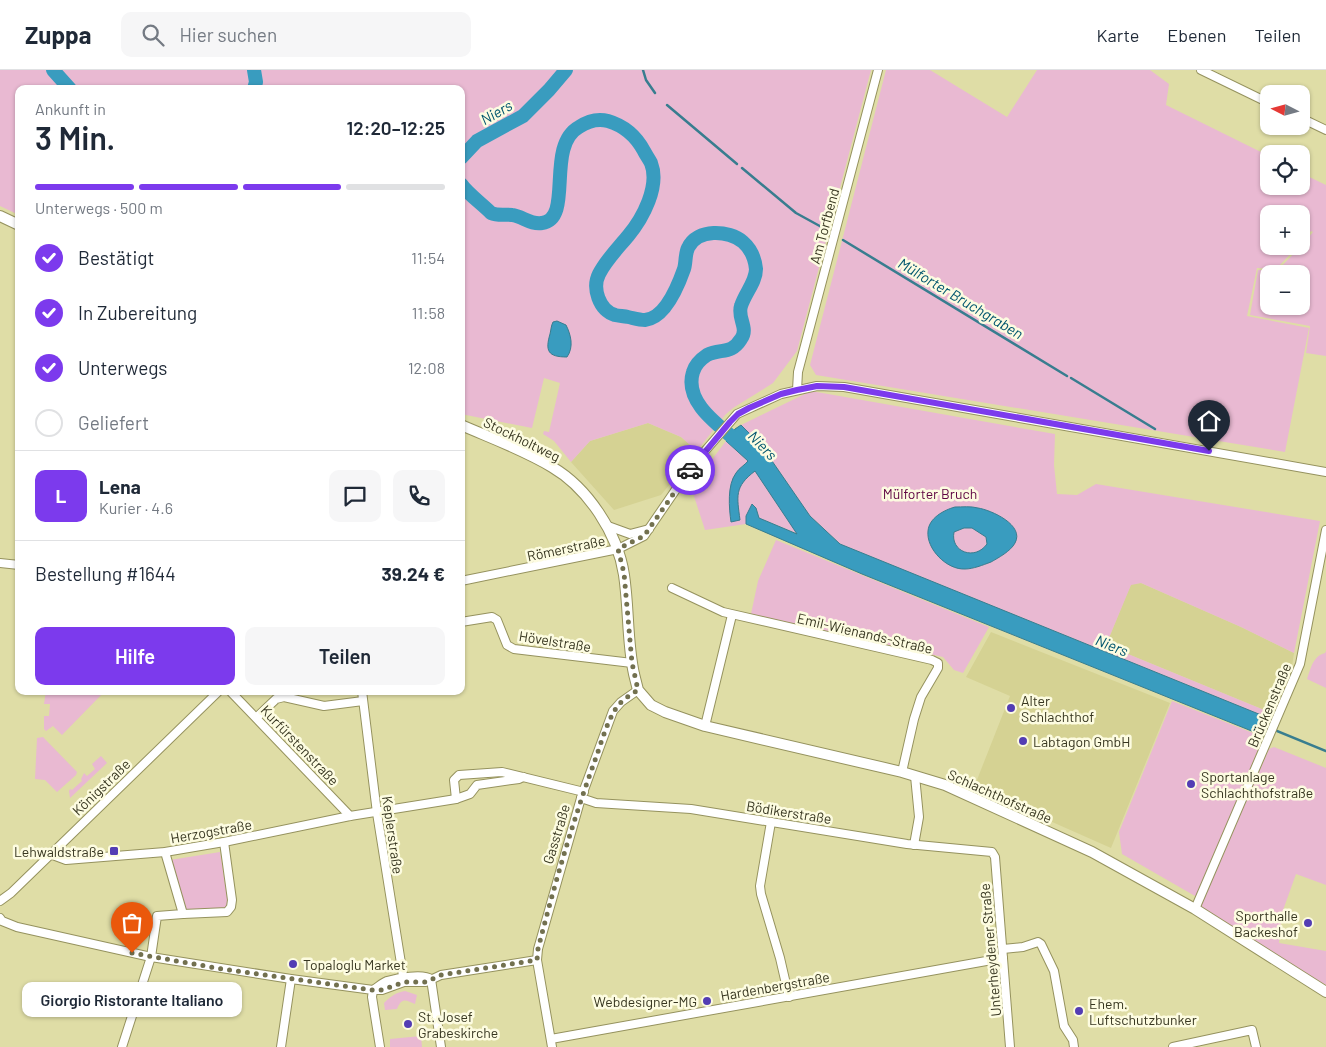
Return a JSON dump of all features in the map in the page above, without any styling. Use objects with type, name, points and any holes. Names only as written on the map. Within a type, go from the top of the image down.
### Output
[{"type":"main road","points":[[0,216],[15,223]]},
{"type":"main road","name":"Stockholtweg","points":[[465,427],[553,467],[572,482],[608,526]]},
{"type":"main road","points":[[608,526],[618,549],[624,573],[632,663],[638,690]]},
{"type":"main road","name":"Schlachthofstraße","points":[[638,690],[651,706],[705,726],[902,772],[945,785],[1092,852],[1195,910],[1326,992]]},
{"type":"street","name":"Am Torfbend","points":[[797,390],[798,372],[878,70]]},
{"type":"street","points":[[1201,70],[1260,98]]},
{"type":"street","points":[[1310,122],[1326,130]]},
{"type":"street","name":"Römerstraße","points":[[465,580],[618,549],[644,536],[692,466],[738,414],[760,402],[781,394],[817,386],[844,387],[1326,472]]},
{"type":"street","points":[[608,526],[630,534],[650,528]]},
{"type":"street","name":"Brückenstraße","points":[[1195,910],[1300,664],[1326,530]]},
{"type":"street","points":[[0,563],[15,565]]},
{"type":"street","name":"Emil-Wienands-Straße","points":[[672,588],[732,615],[932,660],[938,663],[938,668],[920,697],[902,772]]},
{"type":"street","points":[[705,726],[732,615]]},
{"type":"street","name":"Hövelstraße","points":[[465,621],[492,617],[497,620],[507,644],[514,649],[632,663]]},
{"type":"street","name":"Gasstraße","points":[[552,1043],[537,960],[538,949],[557,877],[582,795],[614,711],[620,702],[638,690]]},
{"type":"street","name":"Königstraße","points":[[0,901],[11,893],[215,695]]},
{"type":"street","name":"Kurfürstenstraße","points":[[234,695],[350,816]]},
{"type":"street","name":"Keplerstraße","points":[[362,695],[377,813],[403,980]]},
{"type":"street","points":[[257,718],[276,699],[284,697],[324,706],[363,701]]},
{"type":"street","name":"Bödikerstraße","points":[[456,799],[454,780],[459,776],[502,772],[582,795],[596,803],[691,809],[914,845],[992,852]]},
{"type":"street","points":[[914,845],[919,817],[915,776]]},
{"type":"street","points":[[456,799],[470,794],[477,785],[523,777]]},
{"type":"street","name":"Herzogstraße","points":[[50,854],[66,860],[165,852],[350,816],[456,799]]},
{"type":"street","points":[[771,822],[760,886],[789,996]]},
{"type":"street","points":[[122,1047],[151,957],[157,916],[227,912],[231,907],[232,900],[224,842]]},
{"type":"street","points":[[165,852],[183,914]]},
{"type":"street","name":"Unterheydener Straße","points":[[992,852],[995,857],[1010,1047]]},
{"type":"street","points":[[0,918],[2,922],[17,927],[151,957],[291,980],[382,990],[403,980],[427,976],[431,979]]},
{"type":"street","points":[[1003,949],[1022,947],[1038,942],[1041,944],[1054,971],[1064,1026],[1073,1040],[1074,1047]]},
{"type":"street","name":"Hardenbergstraße","points":[[552,1043],[789,996],[1003,958]]},
{"type":"street","points":[[431,979],[441,975],[537,960]]},
{"type":"street","points":[[431,979],[441,1047]]},
{"type":"street","points":[[281,1047],[291,980]]},
{"type":"street","points":[[373,990],[372,996],[380,1047]]},
{"type":"street","points":[[1174,1047],[1252,1030],[1256,1047]]},
{"type":"shaded area","points":[[648,423],[681,437],[697,451],[661,495],[614,510],[571,462],[590,441]]},
{"type":"shaded area","points":[[1141,583],[1241,627],[1294,653],[1291,673],[1274,714],[1106,645],[1131,584]]},
{"type":"shaded area","points":[[991,632],[1170,703],[1111,848],[1014,805],[973,790],[1010,696],[966,677]]},
{"type":"green space","points":[[0,70],[871,70],[797,351],[773,383],[725,415],[697,451],[681,437],[648,423],[590,441],[571,462],[554,441],[543,434],[544,431],[549,432],[560,383],[544,378],[532,428],[465,415],[465,85],[15,85],[15,213],[0,206]]},
{"type":"green space","points":[[886,70],[930,70],[1007,117],[1037,70],[1150,70],[1169,84],[1166,105],[1260,152],[1260,195],[1310,195],[1310,177],[1326,185],[1326,356],[1306,353],[1310,326],[1250,315],[1258,270],[1260,270],[1260,315],[1310,315],[1310,265],[1283,265],[1292,255],[1310,255],[1310,236],[1313,232],[1310,232],[1310,205],[1260,205],[1260,255],[1289,255],[1280,265],[1260,265],[1260,268],[1257,268],[1247,316],[1309,328],[1285,452],[816,375],[810,365]]},
{"type":"green space","name":"Mülforter Bruch","points":[[811,391],[1055,434],[1054,465],[1057,494],[1077,495],[1096,484],[1320,521],[1294,653],[1241,627],[1141,583],[1131,585],[1106,645],[1274,714],[1271,719],[840,544],[810,516],[761,445],[741,425]]},
{"type":"green space","points":[[726,441],[749,461],[798,534],[759,518],[756,508],[746,516],[746,524],[705,530],[691,487]]},
{"type":"green space","points":[[776,540],[989,627],[963,673],[954,670],[943,657],[751,614],[758,581]]},
{"type":"green space","points":[[1326,651],[1326,688],[1307,679],[1315,660]]},
{"type":"green space","points":[[45,695],[101,695],[62,735],[53,726],[46,731],[44,729],[44,716],[49,716],[50,704],[44,704]]},
{"type":"green space","name":"Sportanlage Schlachthofstraße","points":[[1172,701],[1263,737],[1200,895],[1195,896],[1122,854],[1119,832]]},
{"type":"green space","points":[[43,737],[77,772],[57,792],[45,780],[35,779],[37,738]]},
{"type":"green space","points":[[1274,747],[1326,768],[1326,885],[1296,874],[1282,913],[1279,943],[1326,951],[1326,985],[1198,911],[1269,749]]},
{"type":"green space","points":[[101,756],[107,763],[70,798],[70,789],[72,790],[82,781],[84,773],[87,776],[95,769],[92,764]]},
{"type":"green space","points":[[220,852],[228,904],[225,910],[184,911],[170,860]]},
{"type":"green space","points":[[405,991],[417,995],[415,1004],[405,1000],[401,1002],[397,1009],[385,1010],[384,1003],[396,994]]},
{"type":"green space","points":[[421,1036],[422,1047],[390,1047],[390,1039]]},
{"type":"water","points":[[557,321],[566,325],[569,333],[571,345],[567,357],[556,356],[548,349],[552,325],[553,322]]},
{"type":"water","points":[[741,425],[761,445],[810,516],[840,544],[1271,719],[1264,736],[862,574],[746,524],[746,516],[752,504],[756,508],[759,518],[797,534],[755,471],[740,487],[738,504],[740,520],[731,522],[729,504],[731,484],[737,471],[748,461],[726,441],[735,429]]},
{"type":"water","points":[[975,507],[998,515],[1015,530],[1017,536],[1015,543],[1004,554],[991,562],[975,568],[965,569],[951,566],[939,557],[930,545],[928,531],[934,518],[951,508]],"holes":[[[964,528],[972,528],[986,537],[987,544],[976,552],[964,552],[956,545],[954,532]]]},
{"type":"waterway","name":"Niers","points":[[53,70],[66,85]]},
{"type":"waterway","name":"Niers","points":[[254,70],[255,85]]},
{"type":"waterway","name":"Niers","points":[[465,154],[477,141],[523,116],[566,70]]},
{"type":"waterway","name":"Mülforter Bruchgraben","points":[[643,70],[646,80],[655,93]]},
{"type":"waterway","name":"Mülforter Bruchgraben","points":[[667,105],[737,164]]},
{"type":"waterway","name":"Niers","points":[[465,188],[491,213],[516,216],[534,223],[542,223],[551,219],[556,209],[563,149],[569,136],[582,125],[596,120],[614,123],[634,136],[651,163],[653,172],[652,191],[639,220],[599,274],[596,286],[598,298],[601,304],[615,315],[643,320],[652,318],[659,314],[670,300],[684,269],[687,250],[698,237],[706,234],[722,233],[737,238],[746,245],[755,262],[756,274],[740,310],[743,335],[737,344],[730,349],[712,353],[700,360],[694,369],[691,384],[699,405],[716,423],[744,447]]},
{"type":"waterway","name":"Mülforter Bruchgraben","points":[[742,168],[796,213],[827,230]]},
{"type":"waterway","name":"Mülforter Bruchgraben","points":[[843,240],[1067,376]]},
{"type":"waterway","name":"Mülforter Bruchgraben","points":[[1071,378],[1155,429]]},
{"type":"waterway","name":"Niers","points":[[1265,726],[1326,751]]},
{"type":"way so far","points":[[132,953],[291,980],[373,990],[382,990],[404,982],[426,982],[441,975],[537,960],[538,949],[557,877],[581,798],[614,711],[620,702],[638,690],[632,663],[624,573],[618,549],[644,536],[690,470]]},
{"type":"place","name":"Alter Schlachthof","points":[[1011,708]]},
{"type":"place","name":"Labtagon GmbH","points":[[1023,741]]},
{"type":"place","name":"Sportanlage Schlachthofstraße","points":[[1191,784]]},
{"type":"place","name":"Lehwaldstraße","points":[[114,851]]},
{"type":"place","name":"Sporthalle Backeshof","points":[[1308,923]]},
{"type":"place","name":"Giorgio Ristorante Italiano","points":[[132,953]]},
{"type":"place","name":"Topaloglu Market","points":[[293,964]]},
{"type":"place","name":"Webdesigner-MG","points":[[707,1001]]},
{"type":"place","name":"Ehem. Luftschutzbunker","points":[[1079,1011]]},
{"type":"place","name":"St. Josef Grabeskirche","points":[[408,1024]]},
{"type":"route","points":[[690,470],[738,414],[760,402],[781,394],[817,386],[844,387],[1209,451]]}]
